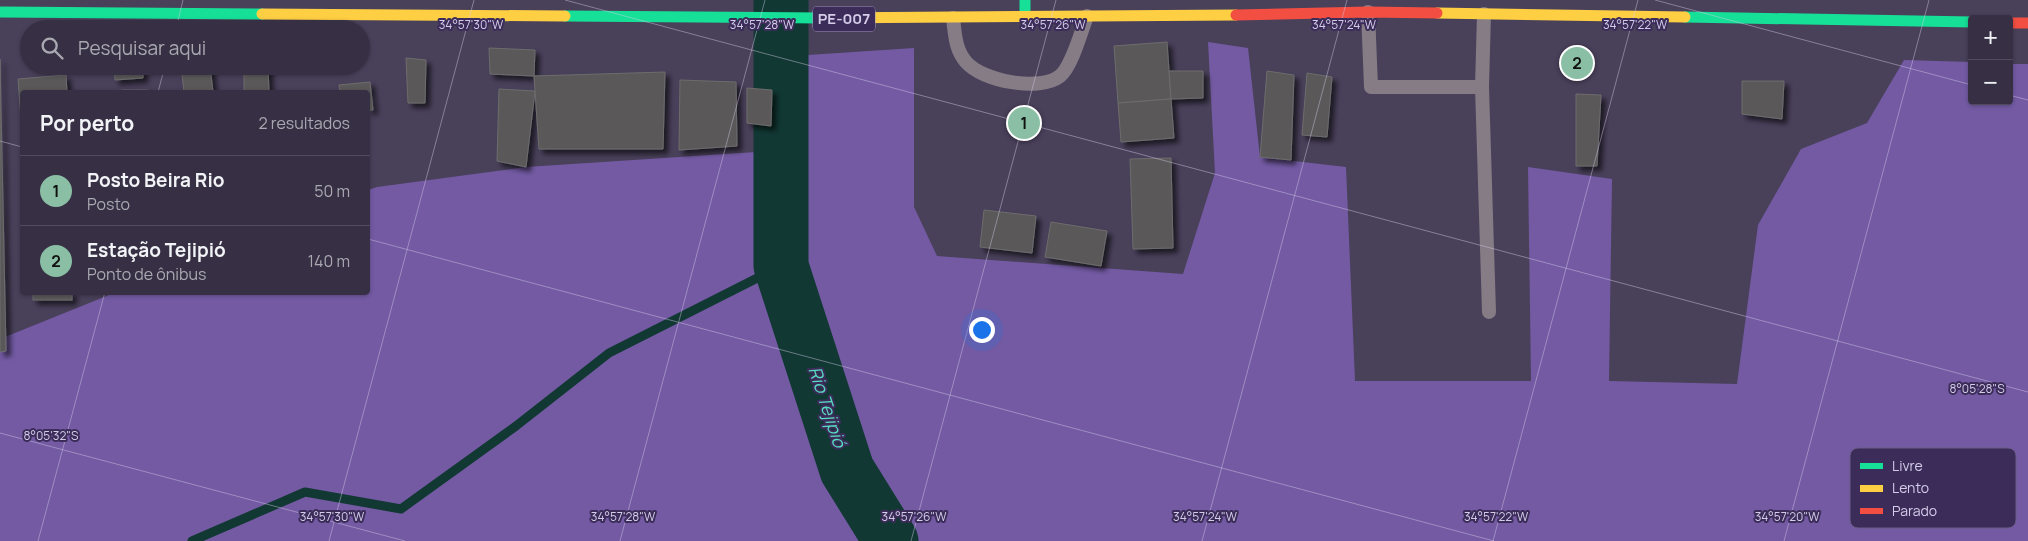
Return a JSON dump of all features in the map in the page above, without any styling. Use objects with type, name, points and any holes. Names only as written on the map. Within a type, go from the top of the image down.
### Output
[{"type":"main road","points":[[1025,0],[1025,17]]},
{"type":"main road","name":"PE-007","points":[[0,12],[916,19],[1086,16],[1171,17],[1368,12],[1968,22]]},
{"type":"main road","points":[[2013,23],[2028,23]]},
{"type":"lane","points":[[1368,12],[1371,87],[1482,87]]},
{"type":"lane","points":[[1484,14],[1482,87],[1489,312]]},
{"type":"lane","points":[[953,18],[955,43],[966,62],[979,73],[1016,82],[1042,84],[1054,80],[1062,74],[1068,64],[1086,16]]},
{"type":"shaded area","points":[[1208,42],[1248,48],[1260,157],[1346,167],[1355,381],[1531,381],[1528,167],[1612,179],[1609,381],[1737,384],[1758,225],[1801,149],[1867,123],[1904,60],[1968,62],[1968,105],[2013,105],[2013,64],[2028,64],[2028,541],[0,541],[0,339],[109,295],[370,295],[370,189],[526,167],[770,151],[808,55],[914,48],[914,207],[937,256],[1183,274],[1215,173]]},
{"type":"building","points":[[1167,42],[1171,99],[1118,103],[1114,46]]},
{"type":"building","points":[[489,48],[535,50],[534,76],[490,74]]},
{"type":"building","points":[[406,58],[426,60],[425,103],[408,103]]},
{"type":"building","points":[[0,59],[6,351],[0,352]]},
{"type":"building","points":[[1169,71],[1203,71],[1203,98],[1171,99]]},
{"type":"building","points":[[1267,71],[1294,75],[1291,160],[1260,157]]},
{"type":"building","points":[[665,72],[663,149],[539,149],[534,76]]},
{"type":"building","points":[[1307,73],[1332,77],[1327,137],[1302,135]]},
{"type":"building","points":[[66,75],[67,90],[20,90],[20,106],[18,79]]},
{"type":"building","points":[[115,75],[143,75],[143,78],[115,80]]},
{"type":"building","points":[[182,75],[211,75],[213,90],[184,90]]},
{"type":"building","points":[[244,75],[268,75],[269,90],[244,90]]},
{"type":"building","points":[[680,80],[736,82],[737,146],[679,150]]},
{"type":"building","points":[[1742,81],[1784,81],[1782,119],[1742,114]]},
{"type":"building","points":[[370,82],[373,110],[370,110],[370,90],[340,90],[339,85]]},
{"type":"building","points":[[747,88],[772,90],[771,126],[747,123]]},
{"type":"building","points":[[499,89],[535,91],[526,167],[497,161]]},
{"type":"building","points":[[1576,94],[1601,95],[1597,166],[1576,166]]},
{"type":"building","points":[[1171,99],[1174,138],[1121,142],[1118,103]]},
{"type":"building","points":[[1171,158],[1173,248],[1133,249],[1130,159]]},
{"type":"building","points":[[984,210],[1036,216],[1032,253],[980,247]]},
{"type":"building","points":[[1051,222],[1107,231],[1101,266],[1045,257]]},
{"type":"building","points":[[33,295],[72,295],[72,300],[33,300]]},
{"type":"waterway","name":"Rio Tejipió","points":[[781,0],[781,266],[847,470],[891,541]]},
{"type":"waterway","points":[[192,541],[305,492],[401,509],[516,426],[609,353],[781,266]]},
{"type":"traffic: fast","points":[[1025,0],[1025,17]]},
{"type":"traffic: fast","points":[[0,12],[262,14]]},
{"type":"traffic: fast","points":[[565,16],[822,18]]},
{"type":"traffic: fast","points":[[1685,17],[1968,22]]},
{"type":"traffic: slow","points":[[1437,13],[1685,17]]},
{"type":"traffic: slow","points":[[262,14],[565,16]]},
{"type":"traffic: slow","points":[[822,18],[1236,15]]},
{"type":"traffic: jam","points":[[1236,15],[1368,12],[1437,13]]},
{"type":"traffic: jam","points":[[2013,23],[2028,23]]},
{"type":"place","name":"Estação Tejipió","points":[[1577,63]]},
{"type":"place","name":"Posto Beira Rio","points":[[1024,123]]}]
